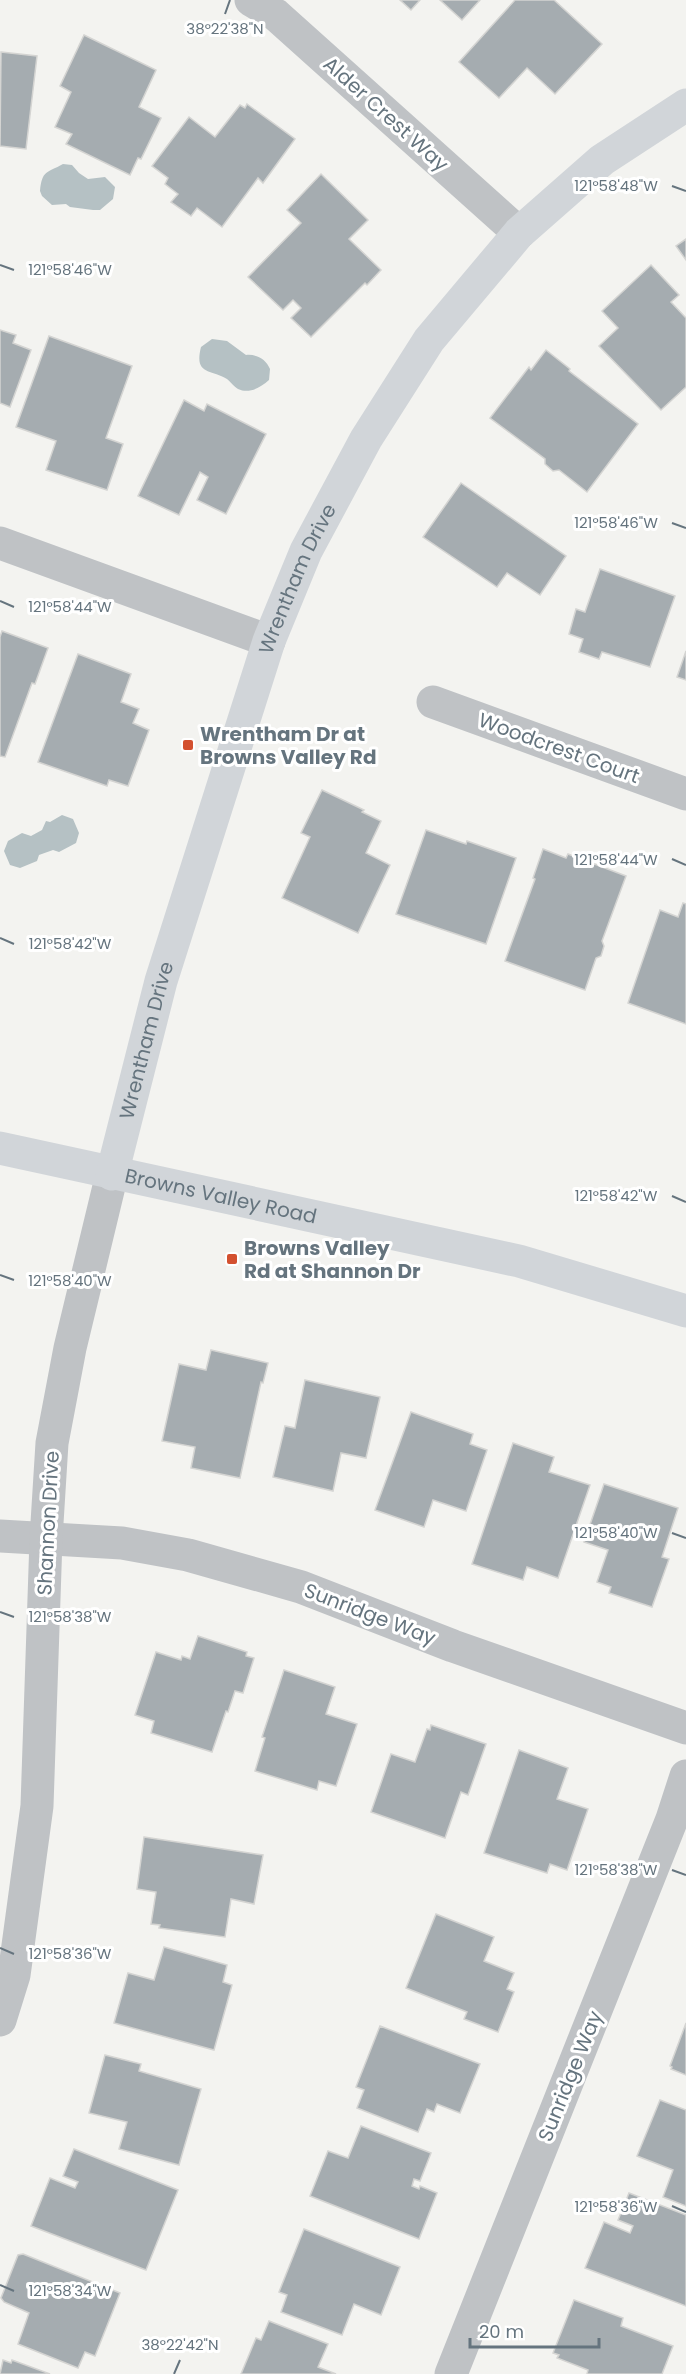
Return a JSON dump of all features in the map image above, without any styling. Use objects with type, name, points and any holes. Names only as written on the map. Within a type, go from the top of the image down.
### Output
[{"type":"street","name":"Alder Crest Way","points":[[251,0],[276,15],[519,233]]},
{"type":"street","name":"Wrentham Drive","points":[[112,1174],[161,981],[270,641],[306,551],[366,439],[429,340],[519,233],[602,160],[686,105]]},
{"type":"street","points":[[0,543],[270,641]]},
{"type":"street","name":"Woodcrest Court","points":[[433,702],[686,794]]},
{"type":"street","name":"Browns Valley Road","points":[[0,1148],[519,1261],[686,1311]]},
{"type":"street","name":"Shannon Drive","points":[[0,2020],[14,1975],[37,1806],[45,1539],[52,1443],[70,1348],[112,1174]]},
{"type":"street","name":"Sunridge Way","points":[[0,1536],[122,1543],[177,1553],[301,1587],[453,1646],[686,1728]]},
{"type":"street","name":"Sunridge Way","points":[[452,2374],[667,1830],[686,1776]]},
{"type":"shaded area","points":[[63,164],[72,165],[88,179],[105,177],[115,187],[113,199],[100,210],[70,207],[66,204],[52,205],[40,191],[42,179],[46,173]]},
{"type":"shaded area","points":[[212,339],[227,341],[246,355],[254,355],[264,360],[270,369],[269,380],[246,391],[236,388],[227,379],[205,370],[200,362],[201,347]]},
{"type":"shaded area","points":[[62,815],[73,819],[79,833],[76,843],[59,852],[53,850],[39,855],[37,861],[20,868],[10,865],[4,851],[8,841],[22,833],[31,836],[42,830],[46,821],[50,822]]},
{"type":"building","points":[[400,0],[420,0],[411,10]]},
{"type":"building","points":[[440,0],[480,0],[462,20]]},
{"type":"building","points":[[515,0],[554,0],[602,44],[555,94],[527,68],[499,98],[459,62]]},
{"type":"building","points":[[84,35],[156,70],[139,107],[161,118],[141,159],[138,158],[130,175],[66,144],[72,134],[55,127],[71,92],[60,86]]},
{"type":"building","points":[[1,52],[37,56],[26,149],[0,146]]},
{"type":"building","points":[[247,104],[295,139],[263,183],[258,178],[222,227],[197,208],[191,216],[171,202],[178,194],[165,184],[168,178],[152,166],[189,117],[215,137],[240,105],[245,108]]},
{"type":"building","points":[[321,174],[368,220],[349,239],[381,270],[311,337],[291,318],[301,308],[293,300],[283,310],[248,277],[301,223],[287,210]]},
{"type":"building","points":[[686,239],[686,260],[676,246]]},
{"type":"building","points":[[651,265],[679,295],[671,302],[686,318],[686,387],[661,410],[599,346],[618,328],[602,311]]},
{"type":"building","points":[[0,330],[16,335],[13,343],[31,350],[10,407],[0,403]]},
{"type":"building","points":[[49,336],[132,366],[106,438],[123,444],[107,490],[46,470],[56,441],[16,427]]},
{"type":"building","points":[[546,350],[570,369],[569,371],[638,424],[587,492],[559,470],[553,471],[545,464],[545,459],[490,418],[529,367],[531,370]]},
{"type":"building","points":[[184,400],[204,411],[207,404],[266,434],[226,514],[197,500],[208,477],[200,472],[179,515],[138,496]]},
{"type":"building","points":[[461,483],[566,556],[540,595],[507,573],[497,587],[423,537]]},
{"type":"building","points":[[600,569],[675,596],[650,667],[602,652],[599,659],[579,652],[583,639],[569,634],[576,609],[585,612]]},
{"type":"building","points":[[2,631],[48,648],[35,684],[32,683],[5,757],[0,756],[0,637]]},
{"type":"building","points":[[686,651],[686,680],[677,677]]},
{"type":"building","points":[[78,654],[131,674],[121,702],[139,709],[133,723],[149,730],[128,786],[109,780],[107,786],[38,762]]},
{"type":"building","points":[[322,790],[364,810],[362,812],[381,821],[366,853],[390,865],[358,933],[282,898],[310,837],[301,833]]},
{"type":"building","points":[[426,830],[516,858],[486,944],[396,914]]},
{"type":"building","points":[[543,849],[566,858],[568,854],[626,876],[602,941],[604,946],[601,956],[596,958],[585,990],[505,961],[535,879],[533,878]]},
{"type":"building","points":[[683,903],[686,904],[686,1024],[628,1003],[660,910],[678,917]]},
{"type":"building","points":[[211,1350],[268,1363],[263,1383],[261,1382],[240,1478],[191,1468],[195,1447],[162,1441],[179,1364],[206,1370]]},
{"type":"building","points":[[305,1380],[380,1397],[366,1458],[341,1453],[333,1491],[273,1477],[285,1426],[295,1428]]},
{"type":"building","points":[[411,1412],[473,1434],[470,1444],[487,1450],[466,1511],[433,1500],[424,1527],[375,1510]]},
{"type":"building","points":[[513,1443],[554,1457],[549,1472],[590,1485],[558,1578],[527,1567],[523,1580],[472,1564]]},
{"type":"building","points":[[604,1484],[678,1508],[662,1557],[669,1559],[652,1607],[609,1593],[611,1587],[597,1582],[608,1550],[584,1542]]},
{"type":"building","points":[[198,1636],[247,1652],[246,1656],[254,1658],[243,1693],[235,1691],[212,1752],[151,1733],[154,1721],[135,1715],[156,1652],[181,1660],[182,1656],[190,1659]]},
{"type":"building","points":[[284,1670],[335,1687],[326,1714],[357,1724],[336,1786],[319,1781],[317,1790],[255,1771],[265,1738],[262,1737]]},
{"type":"building","points":[[431,1725],[486,1744],[468,1795],[461,1792],[445,1838],[371,1812],[391,1754],[415,1762],[427,1729],[430,1730]]},
{"type":"building","points":[[519,1750],[568,1768],[557,1799],[588,1809],[567,1870],[550,1864],[547,1873],[484,1853]]},
{"type":"building","points":[[144,1837],[263,1855],[254,1904],[231,1899],[225,1937],[159,1928],[160,1925],[151,1924],[156,1892],[137,1889]]},
{"type":"building","points":[[436,1914],[494,1937],[484,1961],[514,1973],[507,1989],[514,1992],[498,2032],[464,2019],[467,2012],[406,1988]]},
{"type":"building","points":[[164,1947],[227,1965],[223,1982],[232,1985],[214,2050],[114,2023],[128,1973],[154,1980]]},
{"type":"building","points":[[686,2023],[686,2075],[671,2069],[670,2066]]},
{"type":"building","points":[[380,2026],[480,2064],[460,2113],[437,2104],[434,2112],[427,2109],[418,2132],[357,2108],[364,2090],[356,2087]]},
{"type":"building","points":[[105,2055],[141,2064],[139,2071],[201,2089],[179,2165],[119,2149],[127,2122],[89,2113]]},
{"type":"building","points":[[660,2100],[686,2110],[686,2206],[663,2197],[673,2170],[637,2156]]},
{"type":"building","points":[[361,2126],[431,2153],[420,2181],[414,2179],[412,2186],[419,2189],[420,2186],[437,2193],[419,2239],[310,2196],[328,2151],[348,2158]]},
{"type":"building","points":[[74,2149],[178,2190],[146,2270],[31,2226],[50,2178],[75,2188],[78,2182],[63,2176]]},
{"type":"building","points":[[629,2193],[686,2215],[686,2306],[585,2268],[604,2222],[630,2233],[633,2226],[618,2220]]},
{"type":"building","points":[[304,2229],[400,2267],[381,2315],[354,2304],[342,2335],[281,2312],[287,2295],[279,2292]]},
{"type":"building","points":[[23,2254],[120,2293],[95,2356],[85,2352],[78,2368],[18,2344],[29,2313],[4,2302],[1,2298],[18,2255]]},
{"type":"building","points":[[574,2300],[623,2318],[621,2326],[673,2346],[662,2374],[587,2374],[588,2370],[557,2358],[559,2355],[553,2353]]},
{"type":"building","points":[[269,2321],[328,2344],[318,2367],[336,2374],[241,2374],[256,2338],[261,2340]]},
{"type":"building","points":[[3,2360],[11,2363],[12,2360],[50,2374],[0,2374]]},
{"type":"place","name":"Wrentham Dr at Browns Valley Rd","points":[[188,745]]},
{"type":"place","name":"Browns Valley Rd at Shannon Dr","points":[[232,1259]]}]
